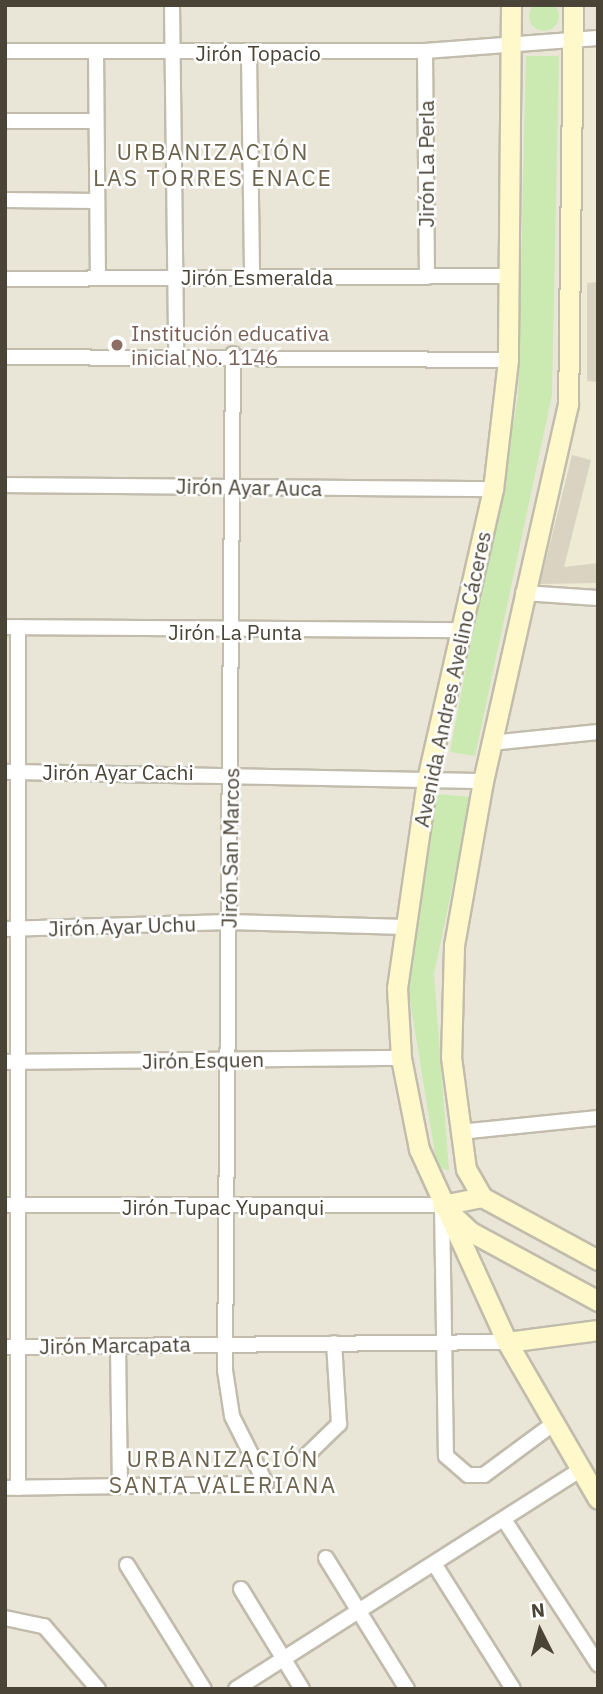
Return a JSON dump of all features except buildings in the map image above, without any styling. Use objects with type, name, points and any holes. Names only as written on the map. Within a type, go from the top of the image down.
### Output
[{"type":"main road","name":"Avenida Andres Avelino Cáceres","points":[[511,5],[509,360],[493,489],[464,630],[427,780],[397,988],[401,1058],[410,1118],[442,1205],[466,1238],[506,1342],[598,1499]]},
{"type":"main road","points":[[573,5],[568,404],[482,781],[451,980],[459,1132],[466,1169],[482,1197],[598,1260]]},
{"type":"main road","points":[[442,1205],[482,1197]]},
{"type":"main road","points":[[482,1197],[466,1238],[598,1301]]},
{"type":"main road","points":[[506,1342],[598,1330]]},
{"type":"street","points":[[172,5],[176,354]]},
{"type":"street","name":"Jirón Topacio","points":[[5,51],[249,54],[425,51],[598,38]]},
{"type":"street","name":"Jirón La Perla","points":[[425,51],[427,277]]},
{"type":"street","points":[[96,52],[98,277]]},
{"type":"street","points":[[249,54],[252,277]]},
{"type":"street","points":[[5,121],[96,121]]},
{"type":"street","points":[[5,200],[97,201]]},
{"type":"street","name":"Jirón Esmeralda","points":[[5,279],[508,276]]},
{"type":"street","points":[[5,357],[176,354],[509,360]]},
{"type":"street","name":"Jirón San Marcos","points":[[120,1484],[265,1486],[232,1416],[225,1342],[229,1208],[227,1060],[232,771],[233,355]]},
{"type":"street","name":"Jirón Ayar Auca","points":[[5,485],[493,489]]},
{"type":"street","points":[[523,593],[598,598]]},
{"type":"street","points":[[12,627],[12,1488],[120,1484],[118,1346]]},
{"type":"street","name":"Jirón La Punta","points":[[12,627],[233,633],[464,630]]},
{"type":"street","points":[[490,743],[598,732]]},
{"type":"street","name":"Jirón Ayar Cachi","points":[[10,772],[232,771],[482,781]]},
{"type":"street","name":"Jirón Ayar Uchu","points":[[11,929],[228,922],[406,928]]},
{"type":"street","name":"Jirón Esquen","points":[[11,1062],[401,1058]]},
{"type":"street","points":[[459,1132],[598,1118]]},
{"type":"street","name":"Jirón Tupac Yupanqui","points":[[12,1205],[229,1208],[442,1205]]},
{"type":"street","points":[[442,1205],[444,1446],[455,1468],[484,1475],[553,1424]]},
{"type":"street","name":"Jirón Marcapata","points":[[11,1347],[225,1342],[506,1342]]},
{"type":"street","points":[[307,1455],[339,1424],[334,1343]]},
{"type":"street","points":[[236,1689],[358,1610],[505,1521],[580,1470]]},
{"type":"street","points":[[505,1521],[598,1664]]},
{"type":"street","points":[[326,1558],[407,1689]]},
{"type":"street","points":[[127,1565],[204,1689]]},
{"type":"street","points":[[435,1565],[513,1689]]},
{"type":"street","points":[[241,1589],[302,1689]]},
{"type":"street","points":[[5,1618],[44,1626],[98,1689]]},
{"type":"shaded area","points":[[5,5],[598,5],[598,1689],[5,1689]]},
{"type":"shaded area","points":[[584,46],[598,46],[598,586],[554,591],[538,587],[576,408]]},
{"type":"green space","points":[[544,1],[555,5],[559,16],[555,27],[544,31],[533,27],[529,16],[533,5]]},
{"type":"green space","points":[[526,56],[559,56],[552,395],[475,756],[450,752],[518,397]]},
{"type":"green space","points":[[435,794],[471,797],[434,974],[449,1171],[437,1166],[407,982]]},
{"type":"place","name":"Institución educativa inicial No. 1146","points":[[117,345]]},
{"type":"district","name":"URBANIZACIÓN LAS TORRES ENACE","points":[[213,164]]},
{"type":"district","name":"URBANIZACIÓN SANTA VALERIANA","points":[[223,1471]]}]
